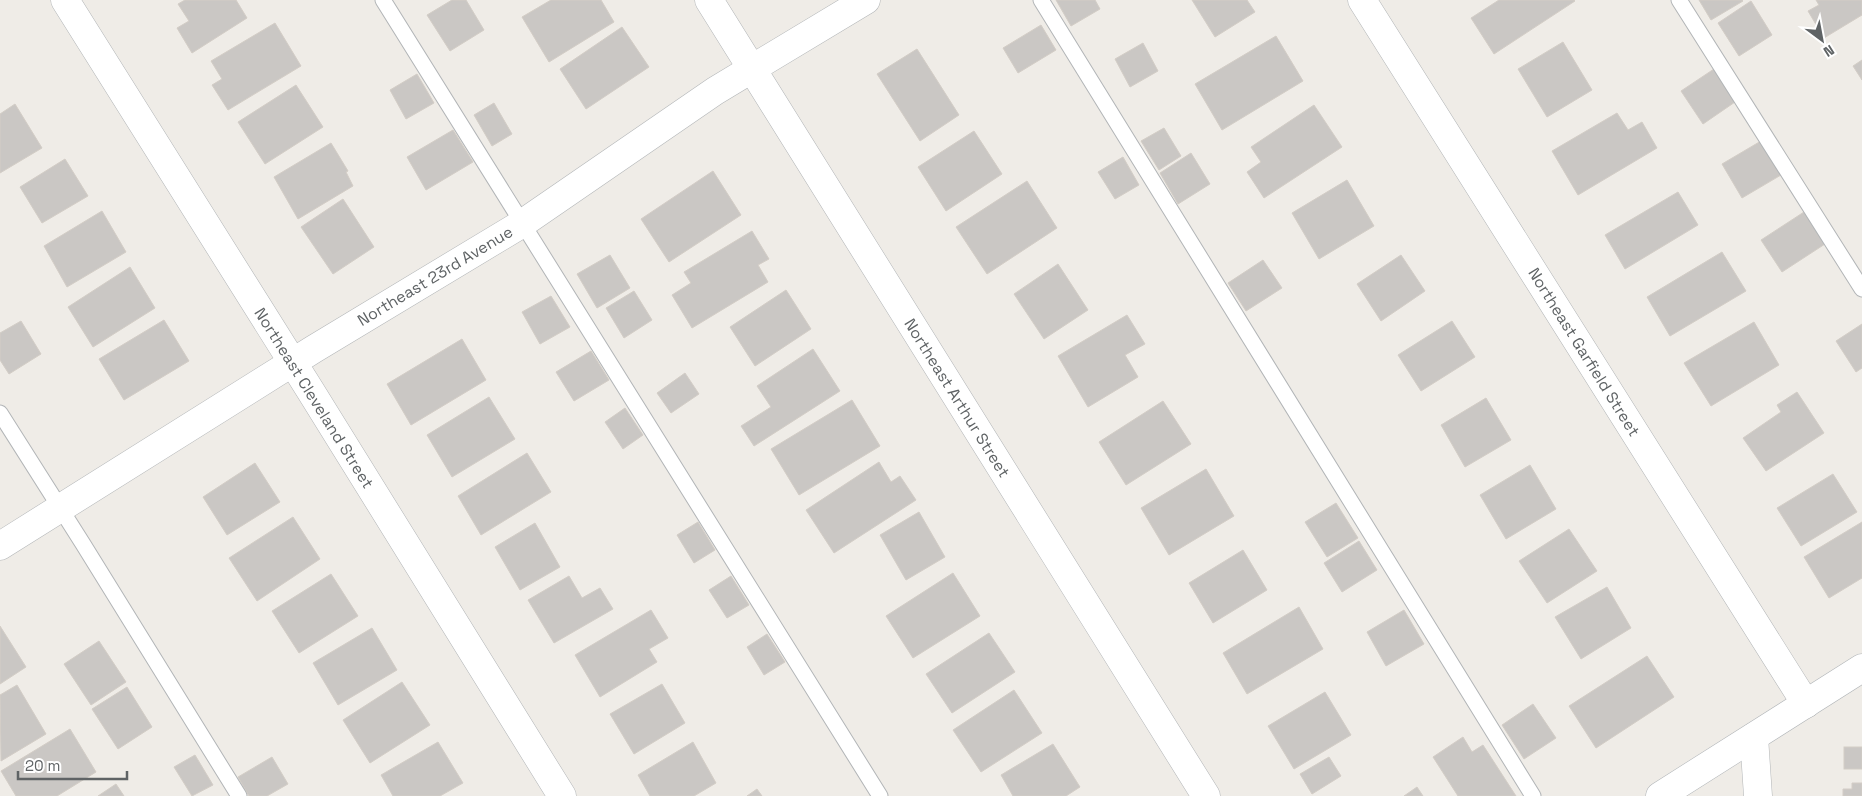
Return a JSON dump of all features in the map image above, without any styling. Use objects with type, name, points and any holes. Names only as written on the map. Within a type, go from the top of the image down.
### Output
[{"type":"street","name":"Northeast Cleveland Street","points":[[65,0],[562,796]]},
{"type":"street","name":"Northeast Arthur Street","points":[[709,0],[1206,796]]},
{"type":"street","name":"Northeast 23rd Avenue","points":[[0,546],[314,348],[523,223],[750,68],[866,0]]},
{"type":"street","name":"Northeast Garfield Street","points":[[1362,0],[1806,704]]},
{"type":"street","points":[[1660,796],[1862,668]]},
{"type":"street","points":[[1754,736],[1758,796]]},
{"type":"lane","points":[[383,0],[880,796]]},
{"type":"lane","points":[[1041,0],[1533,796]]},
{"type":"lane","points":[[1679,0],[1862,289]]},
{"type":"lane","points":[[0,413],[239,796]]},
{"type":"building","points":[[185,0],[236,0],[247,18],[192,53],[177,28],[189,21],[178,4]]},
{"type":"building","points":[[452,0],[466,0],[484,30],[450,51],[427,15]]},
{"type":"building","points":[[551,0],[601,0],[614,22],[549,62],[522,17]]},
{"type":"building","points":[[1056,0],[1095,0],[1100,9],[1071,26]]},
{"type":"building","points":[[1192,0],[1247,0],[1255,12],[1215,37]]},
{"type":"building","points":[[1499,0],[1575,1],[1494,54],[1471,18]]},
{"type":"building","points":[[1699,0],[1742,0],[1743,1],[1711,20]]},
{"type":"building","points":[[1816,0],[1862,0],[1862,15],[1824,38],[1808,11],[1819,5]]},
{"type":"building","points":[[1751,1],[1772,35],[1739,56],[1718,23]]},
{"type":"building","points":[[275,23],[301,66],[228,110],[212,85],[222,79],[211,61]]},
{"type":"building","points":[[1041,25],[1056,50],[1018,73],[1003,48]]},
{"type":"building","points":[[622,27],[649,67],[586,109],[560,69]]},
{"type":"building","points":[[1276,36],[1303,81],[1222,130],[1195,84]]},
{"type":"building","points":[[1563,42],[1592,90],[1547,117],[1518,69]]},
{"type":"building","points":[[1143,43],[1158,71],[1130,87],[1115,59]]},
{"type":"building","points":[[917,49],[959,115],[920,141],[877,74]]},
{"type":"building","points":[[1862,60],[1862,80],[1853,66]]},
{"type":"building","points":[[1714,69],[1735,102],[1703,124],[1681,91]]},
{"type":"building","points":[[417,74],[434,103],[406,119],[390,90]]},
{"type":"building","points":[[296,85],[323,127],[265,164],[238,122]]},
{"type":"building","points":[[494,103],[512,134],[492,146],[474,115]]},
{"type":"building","points":[[15,104],[42,148],[0,173],[0,114]]},
{"type":"building","points":[[1314,105],[1342,147],[1264,198],[1247,172],[1261,162],[1251,147]]},
{"type":"building","points":[[1617,113],[1628,130],[1642,122],[1657,148],[1578,195],[1552,151]]},
{"type":"building","points":[[1164,128],[1181,156],[1159,170],[1141,141]]},
{"type":"building","points":[[453,130],[473,162],[426,190],[407,157]]},
{"type":"building","points":[[974,131],[1002,174],[946,211],[918,167]]},
{"type":"building","points":[[1761,141],[1781,175],[1742,198],[1722,164]]},
{"type":"building","points":[[331,143],[348,171],[346,172],[353,186],[298,219],[274,177]]},
{"type":"building","points":[[1191,153],[1210,184],[1178,204],[1160,173]]},
{"type":"building","points":[[1123,157],[1139,185],[1115,199],[1098,172]]},
{"type":"building","points":[[65,159],[88,196],[42,223],[20,187]]},
{"type":"building","points":[[713,171],[741,215],[669,262],[641,219]]},
{"type":"building","points":[[1347,180],[1374,226],[1319,259],[1292,213]]},
{"type":"building","points":[[1027,181],[1057,228],[987,274],[956,227]]},
{"type":"building","points":[[1678,192],[1698,225],[1625,269],[1605,235]]},
{"type":"building","points":[[343,199],[374,247],[333,274],[301,227]]},
{"type":"building","points":[[102,211],[126,252],[67,287],[44,246]]},
{"type":"building","points":[[1804,212],[1825,244],[1782,272],[1761,240]]},
{"type":"building","points":[[752,231],[769,259],[758,265],[768,282],[692,328],[672,295],[691,283],[684,272]]},
{"type":"building","points":[[1722,252],[1746,291],[1670,336],[1647,297]]},
{"type":"building","points":[[610,255],[630,288],[597,308],[577,274]]},
{"type":"building","points":[[1401,255],[1425,291],[1381,321],[1357,284]]},
{"type":"building","points":[[1263,260],[1282,288],[1246,311],[1228,283]]},
{"type":"building","points":[[1058,264],[1088,310],[1044,339],[1014,294]]},
{"type":"building","points":[[130,267],[155,308],[93,347],[68,307]]},
{"type":"building","points":[[786,290],[811,329],[755,366],[730,327]]},
{"type":"building","points":[[634,291],[652,320],[624,338],[606,308]]},
{"type":"building","points":[[551,296],[570,327],[540,344],[522,312]]},
{"type":"building","points":[[1127,315],[1145,344],[1125,355],[1138,377],[1088,407],[1058,356]]},
{"type":"building","points":[[164,320],[189,361],[124,400],[99,359]]},
{"type":"building","points":[[21,321],[41,354],[9,374],[0,360],[0,333]]},
{"type":"building","points":[[1452,321],[1475,357],[1421,391],[1398,355]]},
{"type":"building","points":[[1754,322],[1779,365],[1711,406],[1684,363]]},
{"type":"building","points":[[1862,324],[1862,368],[1856,372],[1836,341]]},
{"type":"building","points":[[462,339],[486,380],[411,425],[387,384]]},
{"type":"building","points":[[813,349],[840,391],[754,446],[741,426],[771,407],[757,386]]},
{"type":"building","points":[[591,351],[609,380],[574,401],[556,372]]},
{"type":"building","points":[[685,373],[699,394],[671,413],[657,393]]},
{"type":"building","points":[[1797,392],[1824,433],[1766,471],[1743,438],[1781,412],[1777,405]]},
{"type":"building","points":[[489,397],[515,439],[452,477],[427,435]]},
{"type":"building","points":[[1486,398],[1511,440],[1465,467],[1441,425]]},
{"type":"building","points":[[852,400],[880,446],[799,495],[771,449]]},
{"type":"building","points":[[1163,401],[1191,444],[1126,485],[1099,442]]},
{"type":"building","points":[[625,408],[643,435],[623,449],[605,422]]},
{"type":"building","points":[[527,453],[551,492],[481,535],[458,496]]},
{"type":"building","points":[[879,462],[891,482],[900,476],[916,500],[834,553],[806,510]]},
{"type":"building","points":[[255,463],[280,502],[227,535],[203,497]]},
{"type":"building","points":[[1530,465],[1556,509],[1506,539],[1480,495]]},
{"type":"building","points":[[1206,469],[1234,516],[1169,555],[1141,508]]},
{"type":"building","points":[[1833,474],[1857,512],[1801,546],[1777,508]]},
{"type":"building","points":[[1336,503],[1358,538],[1327,557],[1305,522]]},
{"type":"building","points":[[919,512],[945,557],[906,580],[880,535]]},
{"type":"building","points":[[293,517],[320,559],[257,601],[229,558]]},
{"type":"building","points":[[698,522],[715,550],[694,563],[677,535]]},
{"type":"building","points":[[1862,522],[1862,578],[1829,598],[1804,557]]},
{"type":"building","points":[[535,523],[560,567],[520,590],[495,547]]},
{"type":"building","points":[[1569,529],[1597,571],[1547,603],[1519,561]]},
{"type":"building","points":[[1359,541],[1377,570],[1342,592],[1324,563]]},
{"type":"building","points":[[1243,550],[1267,590],[1213,623],[1189,583]]},
{"type":"building","points":[[953,573],[980,616],[913,658],[886,616]]},
{"type":"building","points":[[331,574],[358,616],[299,653],[272,611]]},
{"type":"building","points":[[569,576],[582,598],[600,588],[613,609],[554,643],[528,600]]},
{"type":"building","points":[[731,576],[749,605],[727,618],[709,590]]},
{"type":"building","points":[[1607,587],[1631,628],[1581,659],[1555,617]]},
{"type":"building","points":[[1299,607],[1323,649],[1247,694],[1223,653]]},
{"type":"building","points":[[651,610],[668,638],[649,649],[657,662],[600,697],[575,655]]},
{"type":"building","points":[[1404,610],[1424,644],[1386,666],[1367,632]]},
{"type":"building","points":[[0,626],[26,667],[0,684]]},
{"type":"building","points":[[372,628],[397,670],[338,705],[313,663]]},
{"type":"building","points":[[989,633],[1015,672],[952,713],[926,674]]},
{"type":"building","points":[[767,634],[785,662],[764,675],[747,647]]},
{"type":"building","points":[[99,641],[126,682],[91,705],[64,664]]},
{"type":"building","points":[[1647,656],[1674,697],[1596,748],[1569,706]]},
{"type":"building","points":[[402,682],[430,725],[370,763],[343,720]]},
{"type":"building","points":[[662,684],[685,723],[634,754],[610,714]]},
{"type":"building","points":[[17,685],[46,734],[1,761],[0,695]]},
{"type":"building","points":[[127,687],[152,727],[118,749],[92,709]]},
{"type":"building","points":[[1014,690],[1042,733],[981,772],[953,730]]},
{"type":"building","points":[[1325,692],[1351,735],[1294,769],[1268,726]]},
{"type":"building","points":[[1533,704],[1556,738],[1524,759],[1502,725]]},
{"type":"building","points":[[70,729],[96,772],[57,796],[16,796],[1,771]]},
{"type":"building","points":[[1463,737],[1472,752],[1483,745],[1516,796],[1458,796],[1433,757]]},
{"type":"building","points":[[438,742],[463,783],[440,796],[393,796],[381,775]]},
{"type":"building","points":[[693,742],[716,783],[694,796],[650,796],[638,775]]},
{"type":"building","points":[[1053,744],[1080,787],[1066,796],[1013,796],[1001,775]]},
{"type":"building","points":[[1844,747],[1862,747],[1862,769],[1844,769]]},
{"type":"building","points":[[195,755],[213,785],[192,796],[174,767]]},
{"type":"building","points":[[272,757],[288,784],[267,796],[249,796],[238,777]]},
{"type":"building","points":[[1329,757],[1341,776],[1312,794],[1300,774]]},
{"type":"building","points":[[1852,783],[1862,783],[1862,796],[1843,796],[1843,789],[1852,789]]},
{"type":"building","points":[[116,784],[124,796],[98,796]]},
{"type":"building","points":[[1417,787],[1423,796],[1404,796]]},
{"type":"building","points":[[757,789],[762,796],[747,796]]}]
